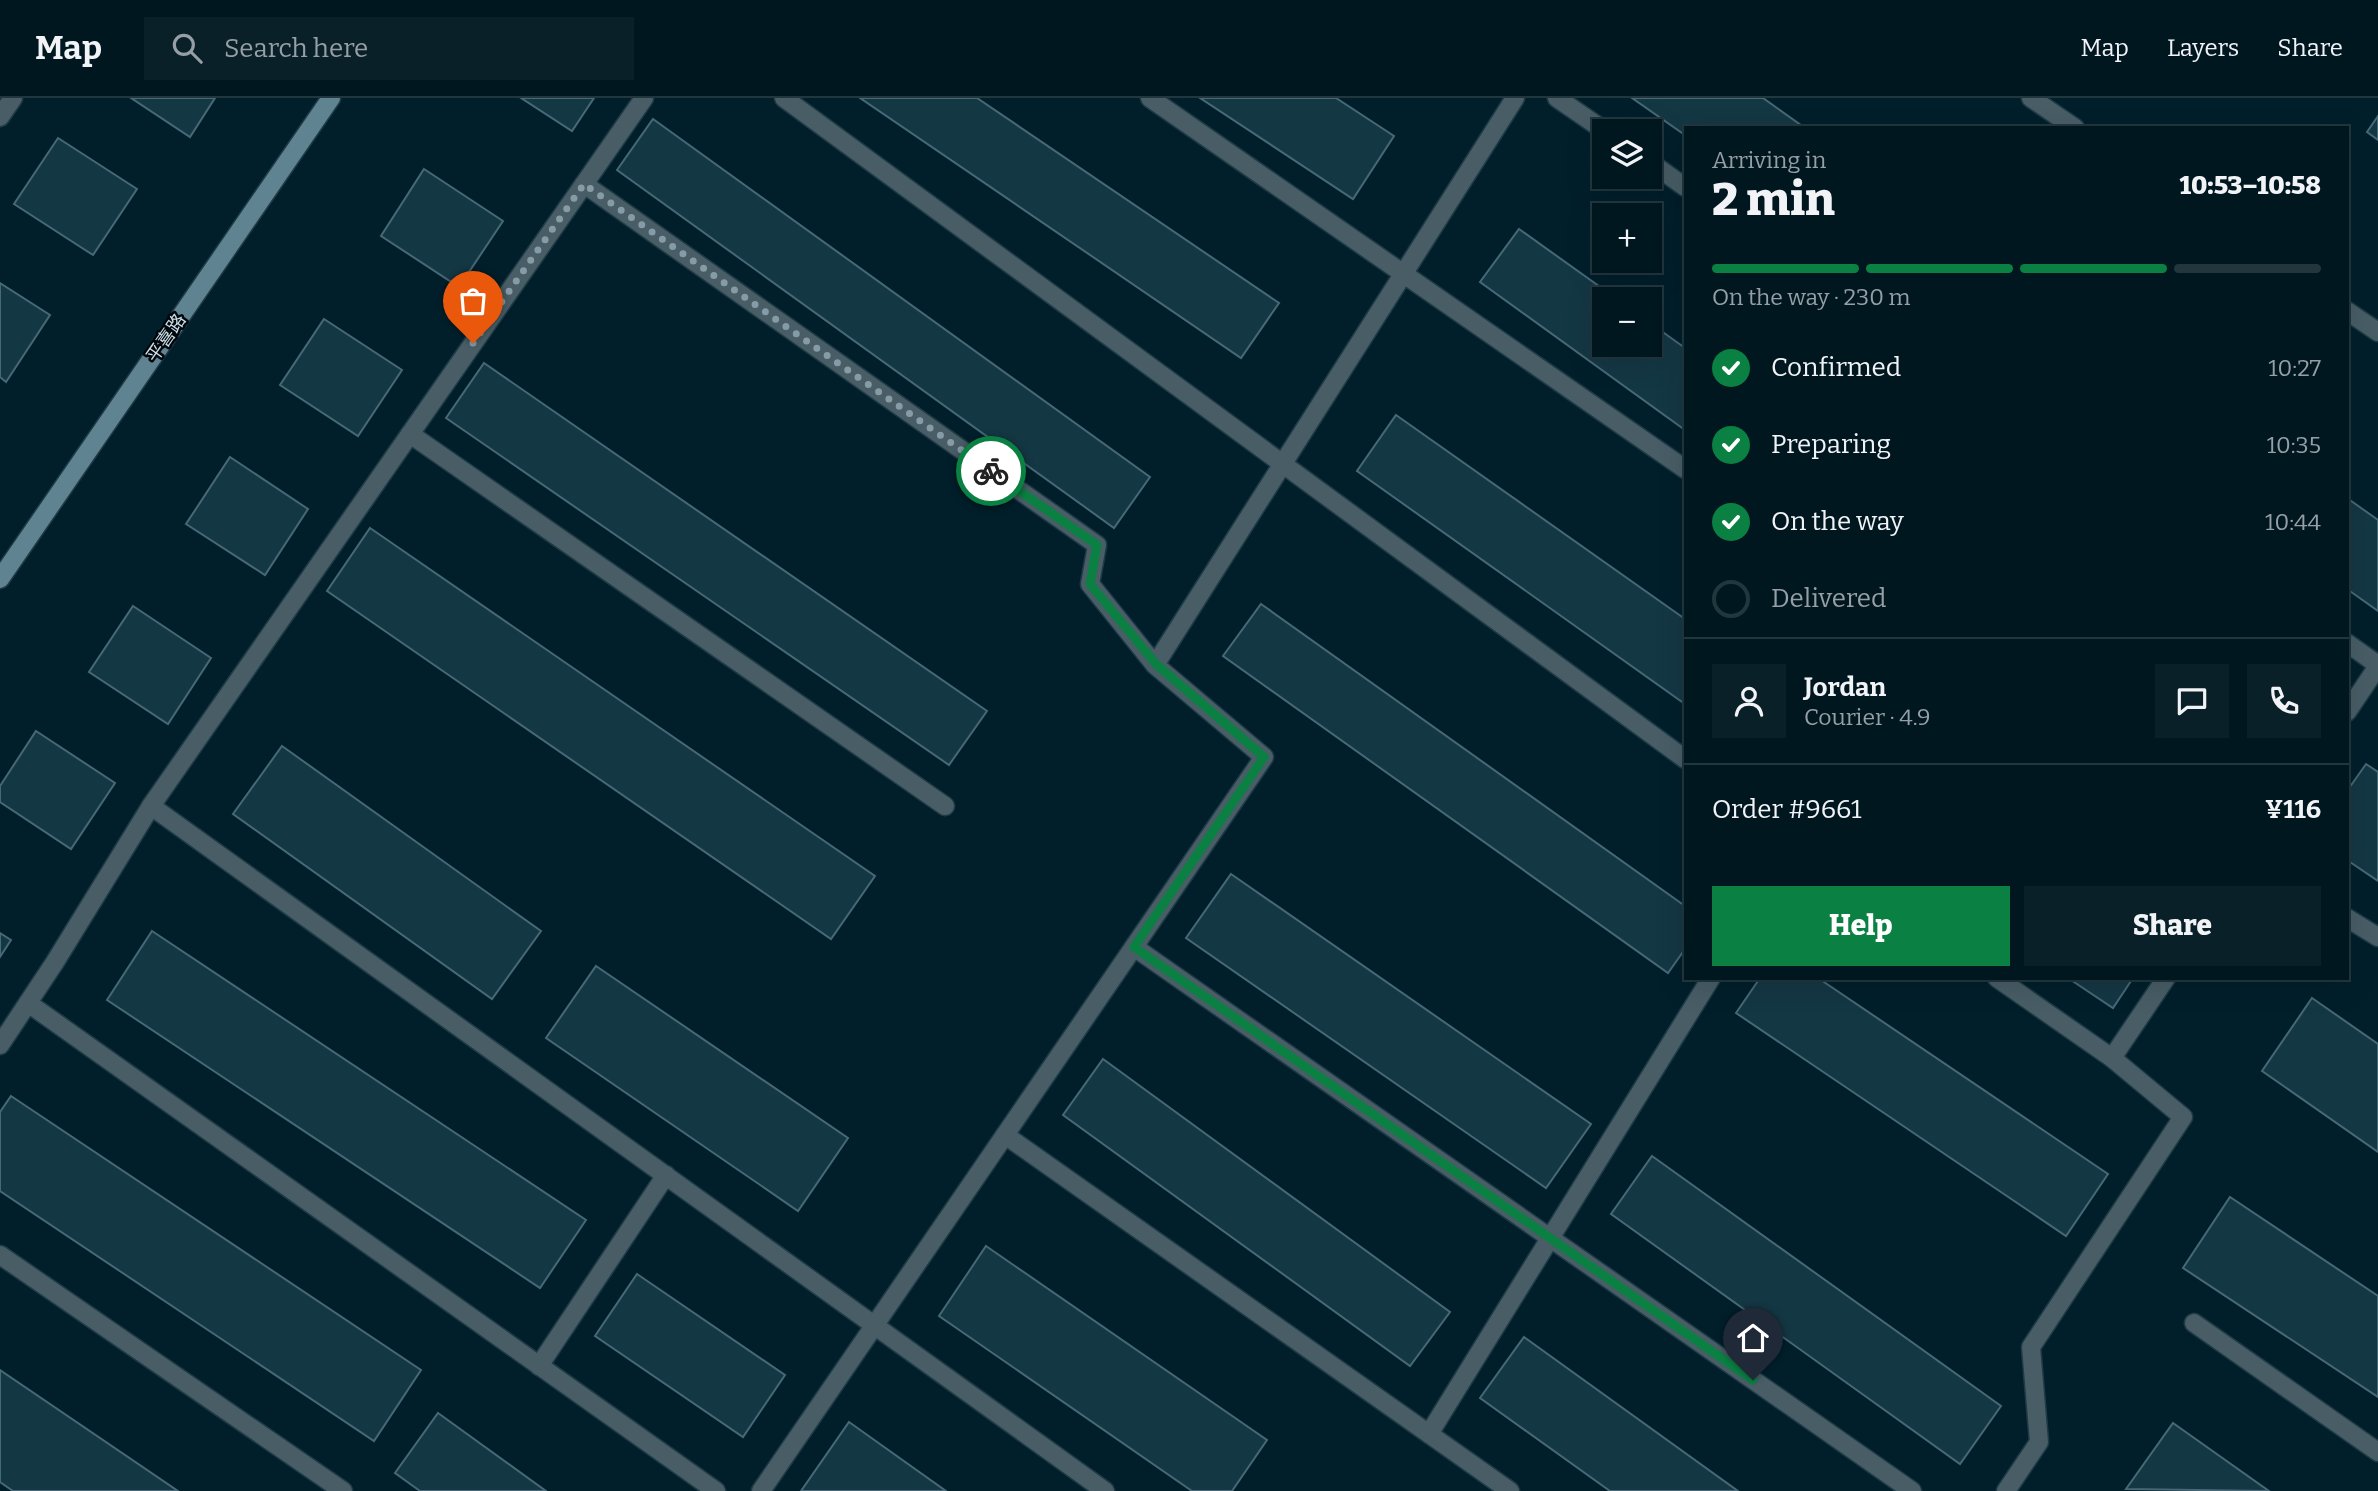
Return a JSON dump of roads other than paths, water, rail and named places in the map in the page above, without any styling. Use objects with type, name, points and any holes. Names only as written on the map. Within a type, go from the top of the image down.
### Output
[{"type":"street","points":[[0,117],[13,98]]},
{"type":"street","name":"平喜路","points":[[0,579],[331,98]]},
{"type":"street","points":[[0,1045],[151,806],[644,98]]},
{"type":"street","points":[[784,98],[1684,758]]},
{"type":"street","points":[[1150,98],[1684,468]]},
{"type":"street","points":[[1156,664],[1515,98]]},
{"type":"street","points":[[1557,98],[1592,122]]},
{"type":"street","points":[[2031,98],[2072,126]]},
{"type":"street","points":[[1662,171],[1684,186]]},
{"type":"street","points":[[584,184],[1097,545],[1090,584],[1156,664],[1264,757],[761,1491]]},
{"type":"street","points":[[2349,312],[2378,332]]},
{"type":"street","points":[[410,434],[945,806]]},
{"type":"street","points":[[2349,644],[2378,665],[2349,709]]},
{"type":"street","points":[[151,806],[1105,1491]]},
{"type":"street","points":[[2349,919],[2378,937]]},
{"type":"street","points":[[1134,947],[1912,1491]]},
{"type":"street","points":[[1429,1434],[1710,980]]},
{"type":"street","points":[[2000,980],[2112,1058],[2183,1117],[2031,1347],[2039,1442],[2006,1491]]},
{"type":"street","points":[[2112,1058],[2165,980]]},
{"type":"street","points":[[28,1003],[716,1491]]},
{"type":"street","points":[[1005,1135],[1510,1491]]},
{"type":"street","points":[[540,1366],[666,1175]]},
{"type":"street","points":[[0,1255],[343,1491]]},
{"type":"street","points":[[2194,1323],[2378,1452]]}]
